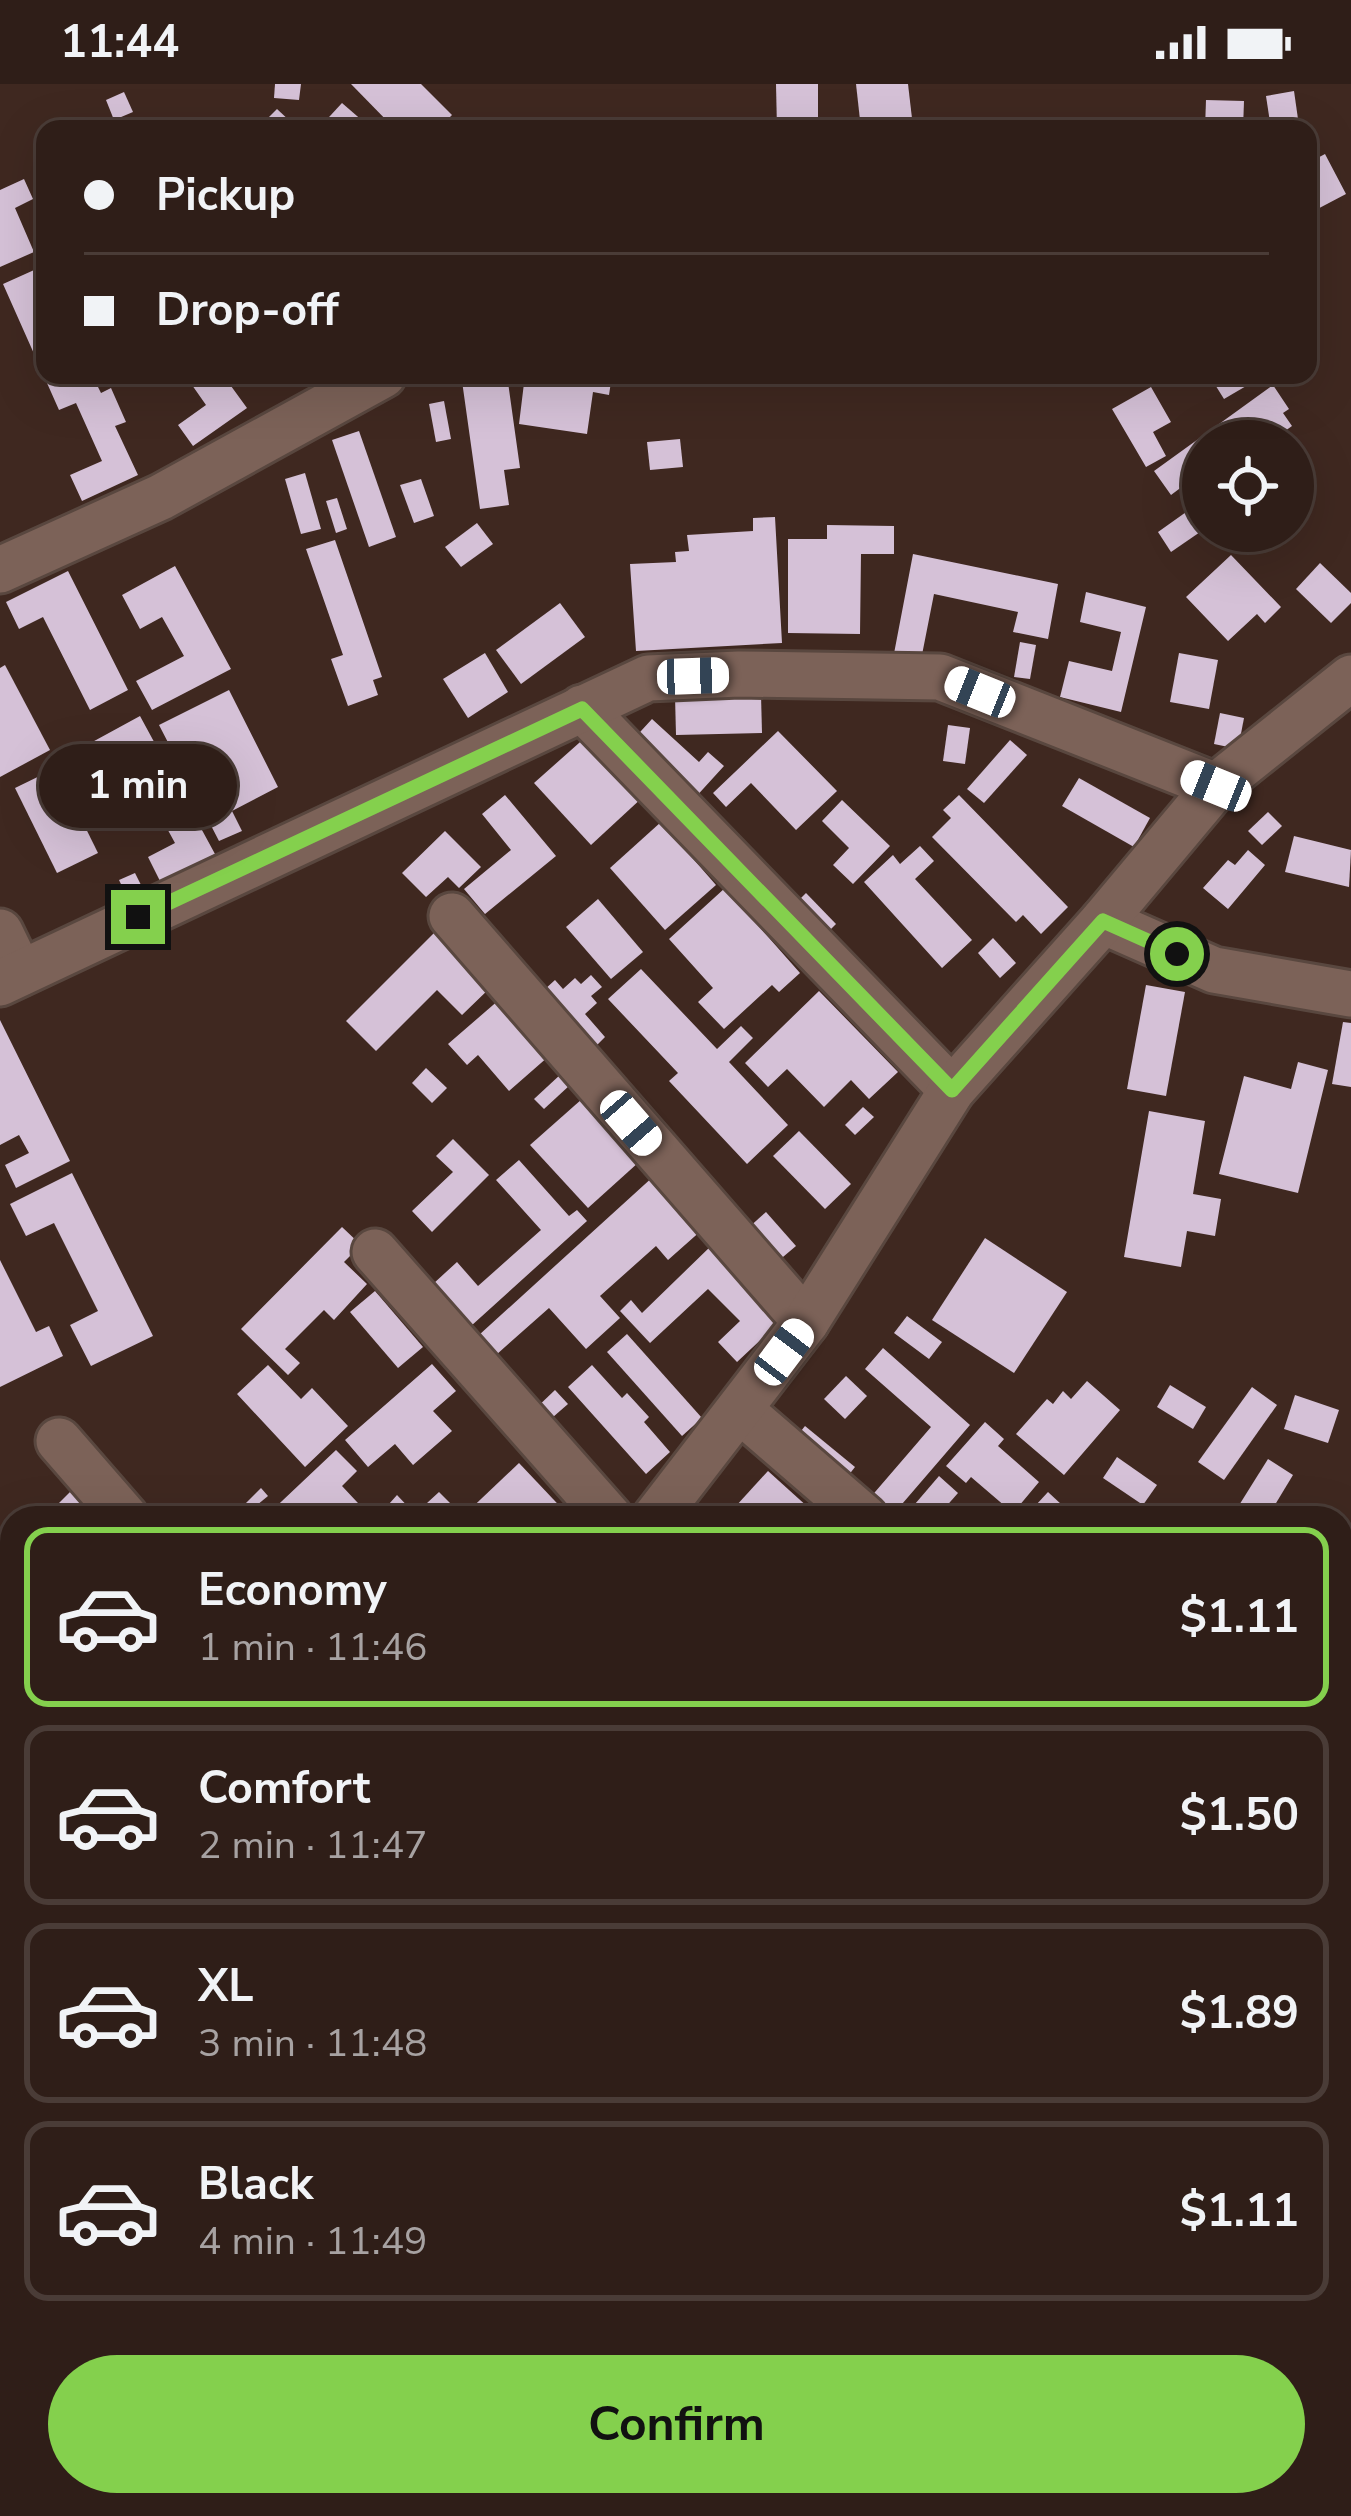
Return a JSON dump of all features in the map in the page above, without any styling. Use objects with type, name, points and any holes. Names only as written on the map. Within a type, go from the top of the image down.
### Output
[{"type":"street","points":[[0,570],[161,496],[366,384]]},
{"type":"street","points":[[0,932],[10,978],[648,677],[940,677],[1216,786]]},
{"type":"street","points":[[664,1506],[806,1322],[952,1090],[1216,786],[1351,678]]},
{"type":"street","points":[[582,709],[952,1090]]},
{"type":"street","points":[[452,916],[806,1322]]},
{"type":"street","points":[[1103,921],[1214,970],[1351,994]]},
{"type":"street","points":[[375,1252],[599,1506]]},
{"type":"street","points":[[740,1410],[851,1506]]},
{"type":"street","points":[[59,1441],[116,1506]]},
{"type":"building","points":[[275,84],[301,84],[299,100],[274,98]]},
{"type":"building","points":[[351,84],[421,84],[452,115],[447,120],[386,120]]},
{"type":"building","points":[[776,84],[818,84],[818,120],[777,120]]},
{"type":"building","points":[[856,84],[908,84],[912,120],[860,120]]},
{"type":"building","points":[[1294,91],[1298,120],[1270,120],[1266,96]]},
{"type":"building","points":[[124,92],[133,112],[114,120],[106,100]]},
{"type":"building","points":[[1206,100],[1244,101],[1243,120],[1205,120]]},
{"type":"building","points":[[342,103],[362,120],[326,120]]},
{"type":"building","points":[[277,109],[289,120],[266,120]]},
{"type":"building","points":[[1325,154],[1346,194],[1317,209],[1317,158]]},
{"type":"building","points":[[24,179],[33,199],[15,208],[34,252],[0,267],[0,190]]},
{"type":"building","points":[[36,269],[36,358],[3,284]]},
{"type":"building","points":[[47,384],[96,384],[101,393],[111,388],[126,422],[115,426],[138,475],[82,501],[70,475],[102,461],[76,403],[59,410]]},
{"type":"building","points":[[191,384],[230,384],[247,408],[193,446],[178,425],[206,405]]},
{"type":"building","points":[[462,384],[508,384],[520,468],[504,470],[509,505],[480,509]]},
{"type":"building","points":[[524,384],[611,384],[609,395],[593,392],[587,434],[519,424]]},
{"type":"building","points":[[1215,384],[1250,384],[1224,399]]},
{"type":"building","points":[[1273,385],[1289,409],[1283,413],[1288,420],[1225,420]]},
{"type":"building","points":[[1151,387],[1171,422],[1153,432],[1166,456],[1146,467],[1112,409]]},
{"type":"building","points":[[444,401],[451,439],[436,442],[429,404]]},
{"type":"building","points":[[359,431],[396,537],[369,547],[332,440]]},
{"type":"building","points":[[680,439],[683,467],[650,470],[647,442]]},
{"type":"building","points":[[1182,451],[1182,487],[1171,495],[1154,471]]},
{"type":"building","points":[[305,473],[321,529],[301,534],[285,479]]},
{"type":"building","points":[[421,479],[434,516],[414,523],[400,485]]},
{"type":"building","points":[[337,498],[347,529],[336,533],[326,501]]},
{"type":"building","points":[[1182,515],[1182,544],[1171,552],[1158,532]]},
{"type":"building","points":[[775,517],[782,643],[636,651],[630,564],[676,562],[675,552],[689,551],[687,535],[753,531],[753,518]]},
{"type":"building","points":[[477,523],[493,544],[461,567],[445,547]]},
{"type":"building","points":[[827,525],[894,526],[894,554],[861,554],[860,634],[788,633],[788,539],[827,539]]},
{"type":"building","points":[[335,540],[382,677],[373,680],[378,695],[348,706],[331,659],[343,655],[306,549]]},
{"type":"building","points":[[913,554],[1058,584],[1048,639],[1013,632],[1018,612],[934,594],[919,670],[892,664]]},
{"type":"building","points":[[1231,555],[1281,607],[1265,623],[1257,614],[1228,641],[1186,597]]},
{"type":"building","points":[[1320,563],[1351,593],[1351,603],[1331,623],[1296,589]]},
{"type":"building","points":[[175,566],[231,669],[152,710],[136,681],[184,656],[162,617],[140,629],[122,595]]},
{"type":"building","points":[[68,571],[128,690],[90,710],[43,617],[19,629],[6,602]]},
{"type":"building","points":[[1086,592],[1146,607],[1121,712],[1060,697],[1069,661],[1112,671],[1121,632],[1080,622]]},
{"type":"building","points":[[560,603],[585,637],[521,684],[496,650]]},
{"type":"building","points":[[1020,642],[1036,645],[1030,679],[1014,677]]},
{"type":"building","points":[[485,653],[508,692],[468,718],[443,679]]},
{"type":"building","points":[[1179,653],[1218,660],[1209,709],[1170,702]]},
{"type":"building","points":[[5,665],[50,750],[0,777],[0,668]]},
{"type":"building","points":[[229,690],[278,787],[232,811],[242,831],[219,841],[159,725]]},
{"type":"building","points":[[761,695],[762,733],[676,735],[675,696]]},
{"type":"building","points":[[1220,713],[1244,718],[1238,749],[1214,744]]},
{"type":"building","points":[[140,716],[215,854],[161,883],[148,857],[175,843],[128,757],[100,773],[85,746]]},
{"type":"building","points":[[652,719],[699,762],[708,752],[724,766],[693,800],[630,743]]},
{"type":"building","points":[[948,725],[970,728],[965,764],[943,761]]},
{"type":"building","points":[[778,731],[837,791],[796,830],[751,783],[726,807],[713,793]]},
{"type":"building","points":[[588,735],[644,796],[591,845],[534,783]]},
{"type":"building","points":[[1010,740],[1027,755],[984,803],[967,789]]},
{"type":"building","points":[[56,768],[98,853],[57,873],[15,788]]},
{"type":"building","points":[[1079,778],[1150,818],[1134,847],[1062,806]]},
{"type":"building","points":[[505,795],[556,856],[485,914],[464,889],[511,850],[482,814]]},
{"type":"building","points":[[959,795],[1068,907],[1041,934],[1023,915],[1016,922],[932,837],[951,818],[943,810]]},
{"type":"building","points":[[842,800],[890,846],[853,884],[833,865],[849,848],[822,821]]},
{"type":"building","points":[[1268,812],[1282,826],[1262,845],[1248,831]]},
{"type":"building","points":[[661,822],[716,885],[665,930],[610,868]]},
{"type":"building","points":[[445,831],[481,867],[459,888],[448,877],[426,897],[402,873]]},
{"type":"building","points":[[1294,836],[1351,850],[1349,887],[1285,872]]},
{"type":"building","points":[[920,846],[934,861],[915,879],[972,940],[942,968],[864,882],[893,855],[900,864]]},
{"type":"building","points":[[1248,850],[1265,865],[1228,909],[1203,888],[1228,860],[1235,865]]},
{"type":"building","points":[[135,873],[146,895],[130,903],[119,880]]},
{"type":"building","points":[[725,888],[800,973],[779,992],[772,985],[724,1029],[698,1002],[713,988],[669,939]]},
{"type":"building","points":[[806,893],[836,924],[827,933],[797,902]]},
{"type":"building","points":[[598,899],[643,952],[611,979],[566,927]]},
{"type":"building","points":[[436,931],[492,986],[462,1015],[437,990],[376,1051],[346,1021]]},
{"type":"building","points":[[993,938],[1016,963],[1000,978],[978,953]]},
{"type":"building","points":[[641,969],[717,1049],[741,1026],[753,1038],[729,1062],[788,1125],[747,1164],[669,1081],[678,1073],[608,999]]},
{"type":"building","points":[[591,975],[602,987],[591,996],[597,1003],[585,1014],[605,1037],[595,1047],[544,990],[555,980],[563,989],[575,978],[581,984]]},
{"type":"building","points":[[1146,985],[1185,992],[1166,1096],[1127,1089]]},
{"type":"building","points":[[819,991],[898,1072],[869,1099],[851,1080],[824,1107],[787,1069],[768,1087],[745,1063]]},
{"type":"building","points":[[500,999],[549,1056],[509,1091],[478,1055],[467,1065],[448,1044]]},
{"type":"building","points":[[0,1020],[70,1161],[16,1188],[5,1165],[29,1153],[19,1135],[0,1145]]},
{"type":"building","points":[[1343,1022],[1351,1023],[1351,1087],[1332,1084]]},
{"type":"building","points":[[1298,1062],[1328,1070],[1298,1193],[1219,1174],[1244,1076],[1291,1089]]},
{"type":"building","points":[[426,1068],[447,1088],[432,1103],[412,1083]]},
{"type":"building","points":[[561,1074],[570,1085],[544,1109],[534,1099]]},
{"type":"building","points":[[582,1099],[639,1162],[588,1208],[530,1145]]},
{"type":"building","points":[[863,1107],[874,1117],[855,1135],[845,1125]]},
{"type":"building","points":[[1149,1111],[1205,1121],[1193,1194],[1221,1199],[1215,1236],[1187,1231],[1181,1267],[1124,1257]]},
{"type":"building","points":[[799,1131],[851,1184],[825,1209],[773,1156]]},
{"type":"building","points":[[453,1139],[489,1175],[432,1232],[412,1211],[453,1172],[436,1156]]},
{"type":"building","points":[[519,1160],[569,1216],[577,1210],[587,1221],[471,1326],[433,1284],[457,1262],[478,1286],[541,1230],[496,1180]]},
{"type":"building","points":[[72,1173],[153,1336],[91,1366],[70,1325],[98,1311],[54,1223],[26,1236],[10,1204]]},
{"type":"building","points":[[655,1175],[703,1229],[668,1260],[656,1246],[600,1296],[620,1318],[586,1349],[549,1308],[496,1355],[479,1335]]},
{"type":"building","points":[[766,1212],[796,1246],[777,1262],[747,1229]]},
{"type":"building","points":[[342,1227],[361,1245],[344,1262],[367,1284],[334,1320],[324,1310],[285,1349],[300,1363],[288,1375],[241,1329]]},
{"type":"building","points":[[985,1238],[1067,1292],[1014,1373],[932,1320]]},
{"type":"building","points":[[713,1244],[784,1318],[737,1362],[718,1342],[740,1321],[708,1289],[650,1343],[620,1311],[631,1300],[642,1313]]},
{"type":"building","points":[[0,1260],[36,1332],[49,1326],[63,1356],[0,1387]]},
{"type":"building","points":[[375,1291],[423,1347],[398,1368],[350,1312]]},
{"type":"building","points":[[907,1316],[942,1342],[929,1359],[894,1333]]},
{"type":"building","points":[[627,1334],[702,1418],[682,1436],[607,1352]]},
{"type":"building","points":[[883,1348],[970,1425],[900,1506],[877,1506],[869,1499],[931,1427],[865,1369]]},
{"type":"building","points":[[432,1364],[456,1391],[433,1411],[452,1431],[413,1465],[395,1444],[368,1467],[345,1440]]},
{"type":"building","points":[[268,1365],[301,1399],[312,1388],[348,1426],[305,1467],[237,1394]]},
{"type":"building","points":[[592,1365],[622,1398],[627,1393],[649,1417],[644,1422],[670,1452],[646,1474],[568,1387]]},
{"type":"building","points":[[846,1376],[867,1396],[845,1419],[824,1399]]},
{"type":"building","points":[[1087,1381],[1120,1410],[1064,1475],[1016,1434],[1047,1399],[1053,1404],[1063,1391],[1071,1399]]},
{"type":"building","points":[[1170,1385],[1206,1407],[1193,1429],[1157,1407]]},
{"type":"building","points":[[1252,1387],[1277,1405],[1224,1480],[1198,1462]]},
{"type":"building","points":[[555,1390],[568,1404],[545,1424],[533,1411]]},
{"type":"building","points":[[1295,1395],[1339,1410],[1328,1443],[1284,1429]]},
{"type":"building","points":[[985,1422],[1004,1439],[998,1446],[1039,1482],[1019,1506],[1005,1506],[971,1477],[966,1483],[946,1466]]},
{"type":"building","points":[[805,1426],[855,1467],[844,1481],[793,1441]]},
{"type":"building","points":[[336,1450],[357,1471],[342,1486],[361,1506],[277,1506]]},
{"type":"building","points":[[1117,1457],[1157,1485],[1143,1505],[1103,1478]]},
{"type":"building","points":[[1268,1459],[1293,1475],[1274,1506],[1239,1506]]},
{"type":"building","points":[[519,1463],[560,1506],[474,1506]]},
{"type":"building","points":[[768,1471],[807,1506],[736,1506]]},
{"type":"building","points":[[939,1476],[958,1493],[947,1506],[913,1506]]},
{"type":"building","points":[[74,1488],[91,1506],[56,1506]]},
{"type":"building","points":[[261,1488],[268,1496],[256,1506],[243,1506]]},
{"type":"building","points":[[439,1492],[453,1506],[424,1506]]},
{"type":"building","points":[[1048,1492],[1063,1506],[1035,1506]]},
{"type":"building","points":[[397,1495],[407,1506],[391,1506]]},
{"type":"route","points":[[138,917],[582,709],[952,1090],[1103,921],[1177,954]]}]
